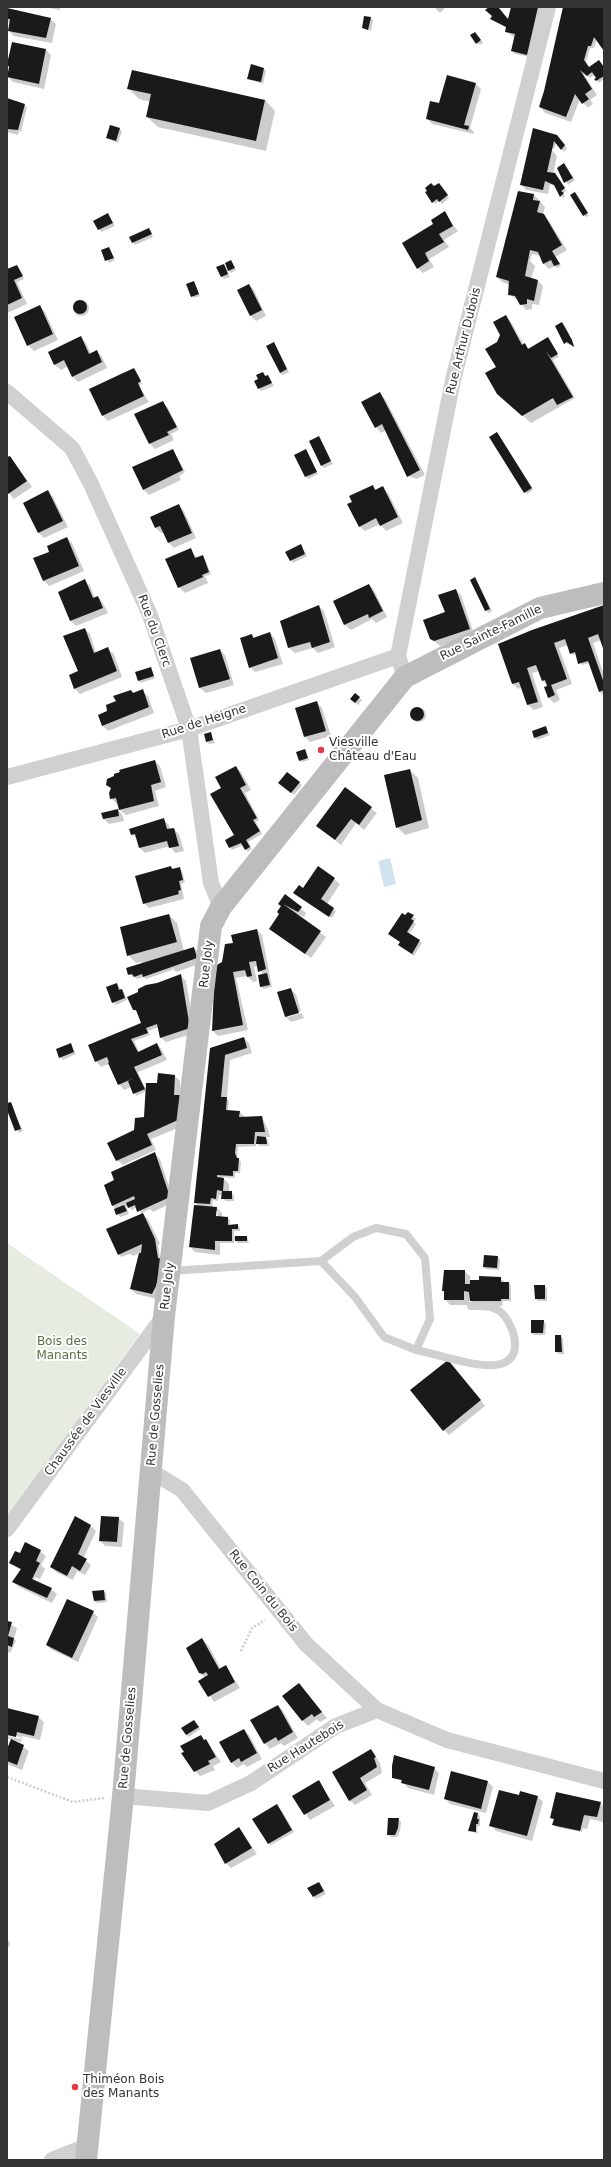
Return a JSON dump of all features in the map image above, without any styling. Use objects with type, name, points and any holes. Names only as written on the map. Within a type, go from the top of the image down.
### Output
[{"type":"street","name":"Rue Arthur Dubois","points":[[398,656],[453,380],[548,7]]},
{"type":"street","name":"Rue du Clerc","points":[[7,392],[72,448],[91,484],[150,615],[188,729],[211,883],[221,907]]},
{"type":"street","name":"Rue Sainte-Famille","points":[[405,676],[540,608],[604,593]]},
{"type":"street","points":[[398,656],[405,676]]},
{"type":"street","name":"Rue de Heigne","points":[[7,777],[188,729],[398,656]]},
{"type":"street","name":"Rue Joly","points":[[164,1316],[212,926],[221,907],[405,676]]},
{"type":"street","name":"Rue de Gosselies","points":[[86,2153],[123,1796],[164,1316]]},
{"type":"street","name":"Chaussée de Viesville","points":[[7,1529],[164,1316]]},
{"type":"street","name":"Rue Coin du Bois","points":[[151,1471],[182,1490],[306,1644],[377,1710]]},
{"type":"street","points":[[377,1710],[448,1740],[604,1780]]},
{"type":"street","name":"Rue Hautebois","points":[[123,1796],[208,1803],[251,1783],[336,1726],[377,1710]]},
{"type":"street","points":[[52,2160],[86,2153]]},
{"type":"lane","points":[[170,1271],[321,1261],[353,1237],[376,1228],[406,1234],[425,1258],[426,1266],[430,1319],[416,1350]]},
{"type":"lane","points":[[321,1261],[355,1297],[384,1337],[416,1350],[487,1365],[502,1364],[510,1358],[515,1346],[514,1332],[506,1317],[497,1310],[487,1306],[471,1306]]},
{"type":"path","points":[[241,1652],[252,1628],[279,1611]]},
{"type":"path","points":[[7,1777],[73,1802],[123,1796]]},
{"type":"green space","name":"Bois des Manants","points":[[7,1243],[140,1334],[7,1516]]},
{"type":"water","points":[[390,858],[396,884],[384,887],[378,861]]},
{"type":"building","points":[[489,7],[498,7],[508,19],[511,7],[538,7],[527,55],[511,51],[515,34],[505,32],[506,27],[490,19],[492,16],[485,10]]},
{"type":"building","points":[[563,7],[604,7],[604,51],[594,37],[591,46],[588,46],[584,60],[589,67],[599,60],[604,67],[604,76],[596,81],[594,79],[596,78],[592,72],[587,76],[580,70],[592,89],[585,94],[589,99],[582,104],[575,94],[566,117],[539,107]]},
{"type":"building","points":[[7,8],[51,18],[46,38],[8,31],[10,19],[7,19]]},
{"type":"building","points":[[364,16],[371,17],[368,30],[362,28]]},
{"type":"building","points":[[475,32],[481,40],[476,44],[470,35]]},
{"type":"building","points":[[12,42],[46,49],[39,84],[7,77],[9,67],[7,64]]},
{"type":"building","points":[[251,64],[264,68],[261,82],[247,79]]},
{"type":"building","points":[[132,70],[265,100],[256,141],[146,117],[151,94],[127,89]]},
{"type":"building","points":[[447,75],[476,83],[464,125],[469,126],[468,130],[426,119],[430,101],[439,103]]},
{"type":"building","points":[[7,98],[25,104],[18,130],[7,129]]},
{"type":"building","points":[[110,125],[120,128],[116,141],[106,138]]},
{"type":"building","points":[[533,128],[557,135],[565,145],[561,150],[554,141],[547,172],[555,173],[565,188],[561,191],[564,193],[560,197],[554,185],[545,181],[543,190],[520,185]]},
{"type":"building","points":[[564,163],[573,178],[564,183],[557,168]]},
{"type":"building","points":[[431,183],[434,186],[439,183],[448,195],[439,202],[437,199],[432,203],[425,192],[427,191],[425,188]]},
{"type":"building","points":[[518,191],[534,194],[533,200],[540,201],[537,212],[544,214],[562,245],[552,251],[560,264],[554,266],[551,260],[543,264],[538,252],[530,250],[525,276],[538,280],[534,301],[527,299],[527,304],[520,305],[515,296],[508,295],[509,281],[496,277]]},
{"type":"building","points":[[575,192],[588,213],[583,216],[570,195]]},
{"type":"building","points":[[445,211],[453,226],[439,234],[444,242],[425,253],[429,261],[417,269],[402,243],[433,224],[431,220]]},
{"type":"building","points":[[108,213],[113,223],[98,230],[93,221]]},
{"type":"building","points":[[149,228],[152,234],[132,243],[129,237]]},
{"type":"building","points":[[109,247],[114,258],[105,261],[101,250]]},
{"type":"building","points":[[231,260],[235,268],[228,271],[225,263]]},
{"type":"building","points":[[224,264],[228,274],[221,277],[216,267]]},
{"type":"building","points":[[17,265],[23,276],[14,280],[22,298],[7,305],[7,269]]},
{"type":"building","points":[[194,281],[199,294],[191,297],[186,284]]},
{"type":"building","points":[[249,284],[262,310],[250,316],[237,290]]},
{"type":"building","points":[[77,300],[83,300],[87,304],[87,310],[83,314],[77,314],[73,310],[73,304]]},
{"type":"building","points":[[40,305],[53,334],[27,346],[14,317]]},
{"type":"building","points":[[506,315],[522,345],[525,343],[528,349],[548,337],[558,354],[551,358],[546,351],[573,397],[557,405],[553,398],[522,416],[497,394],[485,373],[496,367],[485,349],[497,342],[500,335],[493,322]]},
{"type":"building","points":[[562,322],[572,340],[574,347],[567,342],[564,344],[555,326]]},
{"type":"building","points":[[81,336],[89,354],[97,350],[102,362],[72,377],[64,360],[54,365],[48,352]]},
{"type":"building","points":[[274,342],[287,369],[280,373],[266,346]]},
{"type":"building","points":[[134,368],[141,381],[138,383],[144,396],[102,416],[89,389]]},
{"type":"building","points":[[263,372],[265,376],[268,375],[272,383],[258,389],[254,381],[258,379],[256,375]]},
{"type":"building","points":[[380,392],[420,470],[407,477],[382,424],[375,428],[361,402]]},
{"type":"building","points":[[163,401],[177,427],[167,432],[169,435],[149,444],[134,414]]},
{"type":"building","points":[[497,432],[532,488],[524,493],[489,437]]},
{"type":"building","points":[[319,436],[331,461],[321,466],[309,441]]},
{"type":"building","points":[[173,449],[183,470],[143,490],[132,467]]},
{"type":"building","points":[[306,449],[317,472],[305,477],[294,455]]},
{"type":"building","points":[[10,456],[27,481],[8,494],[7,457]]},
{"type":"building","points":[[373,485],[375,490],[383,486],[398,517],[380,526],[376,518],[359,527],[347,504],[352,502],[349,496]]},
{"type":"building","points":[[48,490],[63,521],[38,533],[23,503]]},
{"type":"building","points":[[179,504],[192,533],[168,543],[160,526],[155,528],[150,517]]},
{"type":"building","points":[[67,537],[79,566],[43,581],[33,558],[49,552],[47,546]]},
{"type":"building","points":[[301,544],[305,554],[290,561],[285,552]]},
{"type":"building","points":[[191,548],[195,558],[203,555],[209,572],[202,575],[203,577],[178,588],[165,559]]},
{"type":"building","points":[[475,577],[490,609],[485,611],[470,580]]},
{"type":"building","points":[[85,579],[93,598],[98,596],[103,608],[70,621],[58,592]]},
{"type":"building","points":[[369,584],[383,611],[369,618],[368,614],[344,625],[333,601]]},
{"type":"building","points":[[456,589],[470,629],[434,641],[430,639],[423,620],[445,612],[438,595]]},
{"type":"building","points":[[319,605],[330,642],[312,648],[310,642],[288,648],[280,621]]},
{"type":"building","points":[[604,605],[604,651],[598,634],[588,638],[604,683],[604,690],[599,692],[588,661],[578,664],[575,652],[570,654],[565,639],[554,643],[567,679],[551,685],[555,695],[548,698],[544,687],[547,686],[545,680],[542,681],[536,665],[527,668],[538,702],[527,705],[519,682],[512,684],[498,644],[532,630]]},
{"type":"building","points":[[85,628],[94,653],[108,647],[117,671],[74,689],[69,675],[78,671],[63,636]]},
{"type":"building","points":[[270,632],[278,658],[249,668],[240,638],[252,634],[253,638]]},
{"type":"building","points":[[220,649],[230,679],[199,688],[190,658]]},
{"type":"building","points":[[151,667],[154,676],[138,681],[135,672]]},
{"type":"building","points":[[143,689],[149,707],[102,726],[98,715],[107,711],[106,705],[116,701],[113,696],[131,690],[133,693]]},
{"type":"building","points":[[355,693],[360,697],[355,703],[350,699]]},
{"type":"building","points":[[317,701],[326,731],[304,737],[295,708]]},
{"type":"building","points":[[417,707],[422,709],[424,714],[422,719],[417,721],[412,719],[410,714],[412,709]]},
{"type":"building","points":[[546,726],[548,733],[534,738],[532,731]]},
{"type":"building","points":[[211,732],[213,740],[206,742],[204,734]]},
{"type":"building","points":[[305,749],[308,758],[299,761],[296,752]]},
{"type":"building","points":[[155,760],[161,782],[151,785],[154,801],[119,810],[116,798],[110,799],[109,793],[111,788],[106,785],[107,779],[120,772],[119,770]]},
{"type":"building","points":[[236,766],[246,785],[240,788],[257,818],[253,820],[260,831],[246,840],[250,847],[245,850],[241,843],[229,848],[225,840],[234,835],[210,794],[221,788],[215,777]]},
{"type":"building","points":[[410,769],[422,820],[396,828],[384,775]]},
{"type":"building","points":[[287,772],[300,782],[291,793],[278,783]]},
{"type":"building","points":[[345,787],[372,807],[359,825],[351,819],[335,840],[316,826]]},
{"type":"building","points":[[118,809],[119,816],[103,819],[101,813]]},
{"type":"building","points":[[164,818],[167,829],[174,828],[179,846],[169,848],[167,841],[139,848],[135,834],[131,835],[129,829]]},
{"type":"building","points":[[171,866],[172,869],[180,867],[183,880],[179,881],[181,890],[178,891],[179,894],[143,904],[135,876]]},
{"type":"building","points":[[318,866],[335,878],[321,899],[334,908],[329,917],[293,893],[299,885],[303,888]]},
{"type":"building","points":[[285,894],[302,907],[298,912],[283,904],[321,931],[305,954],[269,929],[279,914],[277,912],[281,906],[278,904]]},
{"type":"building","points":[[408,912],[414,915],[411,919],[414,921],[407,932],[420,940],[412,954],[398,945],[400,942],[388,934],[402,913],[405,915]]},
{"type":"building","points":[[169,914],[177,942],[127,956],[120,927]]},
{"type":"building","points":[[257,929],[266,969],[258,972],[256,961],[249,962],[252,976],[247,977],[245,970],[233,972],[243,1025],[212,1031],[215,966],[222,962],[225,944],[233,943],[231,935]]},
{"type":"building","points":[[194,947],[197,958],[143,977],[142,974],[134,977],[132,974],[128,975],[126,968]]},
{"type":"building","points":[[267,973],[270,985],[260,987],[258,975]]},
{"type":"building","points":[[181,974],[190,1028],[160,1038],[157,1024],[146,1028],[148,1033],[131,1039],[138,1052],[157,1043],[162,1055],[134,1067],[145,1089],[133,1094],[128,1081],[134,1078],[118,1085],[108,1063],[107,1057],[95,1062],[88,1045],[141,1023],[136,1010],[133,1010],[127,997],[138,992],[138,989],[146,985],[157,983]]},
{"type":"building","points":[[117,983],[119,990],[122,989],[125,998],[112,1003],[106,987]]},
{"type":"building","points":[[291,988],[299,1013],[285,1017],[277,992]]},
{"type":"building","points":[[244,1037],[247,1048],[225,1055],[221,1097],[227,1097],[226,1110],[240,1111],[239,1117],[262,1116],[265,1132],[255,1132],[254,1144],[236,1144],[235,1153],[237,1158],[239,1158],[238,1171],[233,1171],[233,1176],[217,1175],[217,1177],[224,1178],[223,1191],[232,1191],[232,1199],[221,1199],[222,1191],[217,1190],[216,1199],[211,1198],[210,1204],[194,1203],[210,1048]]},
{"type":"building","points":[[71,1043],[74,1052],[59,1058],[56,1049]]},
{"type":"building","points":[[158,1073],[175,1075],[174,1095],[180,1095],[178,1120],[147,1134],[152,1145],[116,1161],[107,1143],[134,1130],[135,1118],[144,1117],[146,1083],[157,1083]]},
{"type":"building","points":[[11,1102],[21,1129],[15,1131],[7,1110],[7,1103]]},
{"type":"building","points":[[257,1136],[266,1137],[267,1144],[256,1144]]},
{"type":"building","points":[[155,1152],[170,1197],[137,1212],[135,1205],[128,1208],[126,1203],[135,1199],[134,1196],[112,1206],[104,1185],[114,1180],[111,1172]]},
{"type":"building","points":[[124,1205],[127,1211],[116,1215],[114,1209]]},
{"type":"building","points":[[194,1205],[217,1207],[216,1216],[228,1217],[228,1225],[238,1224],[238,1229],[232,1229],[232,1241],[215,1241],[215,1250],[189,1247]]},
{"type":"building","points":[[143,1213],[155,1239],[158,1258],[163,1259],[156,1286],[152,1294],[130,1289],[139,1253],[141,1253],[142,1244],[118,1255],[106,1229]]},
{"type":"building","points":[[235,1236],[247,1236],[247,1241],[235,1241]]},
{"type":"building","points":[[484,1255],[498,1256],[497,1268],[483,1267]]},
{"type":"building","points":[[444,1270],[465,1270],[465,1284],[470,1284],[470,1280],[479,1280],[479,1276],[501,1277],[501,1282],[509,1282],[509,1299],[501,1299],[501,1301],[470,1301],[469,1292],[464,1291],[464,1300],[444,1300],[444,1291],[442,1291]]},
{"type":"building","points":[[534,1285],[545,1285],[545,1299],[535,1299]]},
{"type":"building","points":[[531,1320],[544,1320],[543,1333],[531,1333]]},
{"type":"building","points":[[555,1335],[561,1335],[562,1352],[555,1352]]},
{"type":"building","points":[[448,1360],[481,1400],[443,1431],[410,1390]]},
{"type":"building","points":[[75,1516],[91,1525],[78,1554],[87,1559],[80,1571],[72,1566],[67,1576],[50,1567]]},
{"type":"building","points":[[101,1516],[119,1517],[117,1542],[99,1541]]},
{"type":"building","points":[[25,1542],[41,1550],[36,1561],[40,1563],[32,1579],[52,1588],[47,1598],[12,1582],[21,1569],[9,1563],[15,1551],[20,1553]]},
{"type":"building","points":[[104,1590],[105,1600],[94,1601],[92,1591]]},
{"type":"building","points":[[67,1599],[94,1611],[72,1658],[46,1645]]},
{"type":"building","points":[[7,1621],[12,1622],[8,1636],[14,1638],[12,1647],[7,1645]]},
{"type":"building","points":[[202,1638],[219,1669],[226,1665],[235,1682],[208,1697],[198,1681],[208,1675],[206,1672],[203,1674],[199,1673],[186,1648]]},
{"type":"building","points":[[299,1683],[322,1712],[314,1717],[312,1714],[302,1721],[282,1696]]},
{"type":"building","points":[[278,1705],[293,1732],[278,1741],[276,1737],[264,1744],[250,1720]]},
{"type":"building","points":[[7,1708],[39,1716],[34,1736],[17,1732],[16,1737],[7,1735]]},
{"type":"building","points":[[194,1720],[199,1727],[186,1735],[181,1728]]},
{"type":"building","points":[[244,1729],[257,1753],[241,1762],[239,1758],[231,1763],[219,1742]]},
{"type":"building","points":[[201,1735],[204,1740],[206,1739],[216,1757],[208,1761],[210,1764],[194,1772],[181,1753],[184,1752],[180,1746]]},
{"type":"building","points":[[11,1739],[24,1745],[17,1765],[7,1761],[7,1749]]},
{"type":"building","points":[[371,1749],[376,1757],[374,1758],[377,1767],[360,1778],[367,1790],[349,1801],[332,1772]]},
{"type":"building","points":[[394,1755],[435,1767],[429,1790],[401,1783],[402,1780],[392,1778]]},
{"type":"building","points":[[451,1771],[488,1781],[481,1809],[444,1799]]},
{"type":"building","points":[[319,1780],[330,1800],[304,1815],[292,1796]]},
{"type":"building","points":[[499,1790],[519,1795],[520,1791],[538,1796],[527,1836],[489,1826]]},
{"type":"building","points":[[556,1792],[601,1802],[597,1817],[584,1815],[580,1831],[552,1825],[554,1819],[550,1818]]},
{"type":"building","points":[[277,1804],[292,1830],[268,1844],[252,1819]]},
{"type":"building","points":[[474,1812],[478,1813],[477,1819],[479,1819],[478,1824],[476,1824],[476,1832],[468,1831]]},
{"type":"building","points":[[388,1818],[399,1818],[398,1828],[395,1835],[387,1835]]},
{"type":"building","points":[[239,1827],[252,1848],[225,1864],[214,1844]]},
{"type":"building","points":[[319,1882],[324,1891],[313,1897],[307,1888]]},
{"type":"place","name":"Viesville Château d'Eau","points":[[321,750]]},
{"type":"place","name":"Thiméon Bois des Manants","points":[[75,2087]]}]
